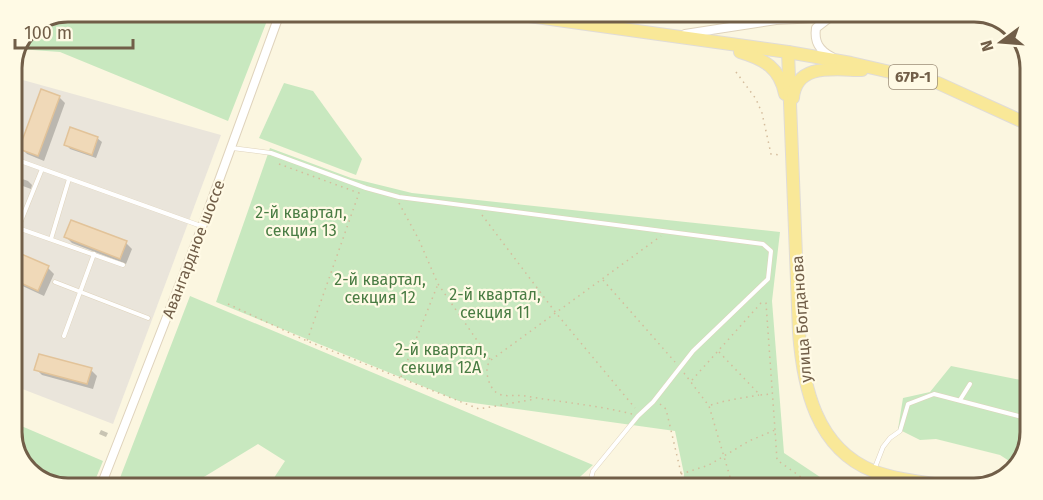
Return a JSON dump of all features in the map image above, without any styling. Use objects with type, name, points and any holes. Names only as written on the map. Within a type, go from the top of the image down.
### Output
[{"type":"main road","name":"67Р-1","points":[[569,22],[788,52],[885,70],[938,83],[1020,120]]},
{"type":"main road","points":[[699,40],[754,56],[772,67],[782,80],[791,122]]},
{"type":"main road","name":"улица Богданова","points":[[788,52],[799,332],[803,377],[812,406],[827,433],[847,455],[874,471],[909,478]]},
{"type":"main road","points":[[791,122],[797,82],[805,75],[817,70],[830,69],[885,70]]},
{"type":"street","name":"Авангардное шоссе","points":[[104,478],[202,227],[277,22]]},
{"type":"street","points":[[671,37],[764,22]]},
{"type":"street","points":[[822,22],[816,27],[815,36],[818,46],[834,59]]},
{"type":"lane","points":[[231,148],[272,153],[395,196],[763,244],[771,250],[768,279],[693,351],[594,471],[592,478]]},
{"type":"lane","points":[[23,163],[202,227]]},
{"type":"lane","points":[[23,216],[42,169]]},
{"type":"lane","points":[[51,239],[69,179]]},
{"type":"lane","points":[[23,230],[123,265]]},
{"type":"lane","points":[[64,336],[93,254]]},
{"type":"lane","points":[[55,282],[148,318]]},
{"type":"lane","points":[[960,400],[970,384]]},
{"type":"lane","points":[[874,471],[883,447],[900,431],[908,404],[934,394],[1020,416]]},
{"type":"path","points":[[736,72],[756,99],[762,113],[771,154],[778,155]]},
{"type":"path","points":[[279,164],[359,193],[307,341]]},
{"type":"path","points":[[395,196],[419,240],[438,284],[491,360]]},
{"type":"path","points":[[476,207],[556,313],[639,415]]},
{"type":"path","points":[[639,415],[603,407],[497,393],[493,389],[486,364],[667,232]]},
{"type":"path","points":[[602,280],[680,368],[709,406],[730,478]]},
{"type":"path","points":[[400,378],[438,284]]},
{"type":"path","points":[[691,381],[761,303],[766,303],[777,460],[801,478]]},
{"type":"path","points":[[228,304],[307,341],[479,409],[536,399]]},
{"type":"path","points":[[718,351],[760,395]]},
{"type":"path","points":[[709,406],[772,393]]},
{"type":"path","points":[[653,402],[666,409],[681,478]]},
{"type":"path","points":[[681,474],[709,465],[749,441],[775,430]]},
{"type":"shaded area","points":[[23,80],[221,135],[113,424],[23,389]]},
{"type":"green space","points":[[266,22],[228,121],[60,52],[27,50],[43,30],[59,23]]},
{"type":"green space","points":[[284,83],[313,91],[362,159],[356,175],[259,138]]},
{"type":"green space","points":[[270,148],[351,178],[412,193],[780,232],[772,301],[784,453],[822,478],[684,478],[675,431],[459,401],[216,302]]},
{"type":"green space","points":[[190,296],[593,465],[579,478],[274,478],[285,461],[258,444],[202,478],[120,478]]},
{"type":"green space","points":[[951,366],[1020,380],[1020,441],[1011,460],[1000,455],[936,439],[920,440],[898,429],[903,398],[930,392]]},
{"type":"green space","points":[[23,427],[103,461],[96,478],[68,478],[51,474],[32,460],[23,441]]},
{"type":"building","points":[[41,89],[60,96],[38,156],[23,150],[23,138]]},
{"type":"building","points":[[70,127],[98,137],[92,155],[64,145]]},
{"type":"building","points":[[71,220],[127,241],[120,259],[64,237]]},
{"type":"building","points":[[23,255],[49,266],[38,291],[23,284]]},
{"type":"building","points":[[39,354],[92,368],[87,384],[34,370]]},
{"type":"park label","name":"2-й квартал, секция 13","points":[[301,221]]},
{"type":"park label","name":"2-й квартал, секция 12","points":[[380,288]]},
{"type":"park label","name":"2-й квартал, секция 11","points":[[495,303]]},
{"type":"park label","name":"2-й квартал, секция 12А","points":[[441,358]]}]
